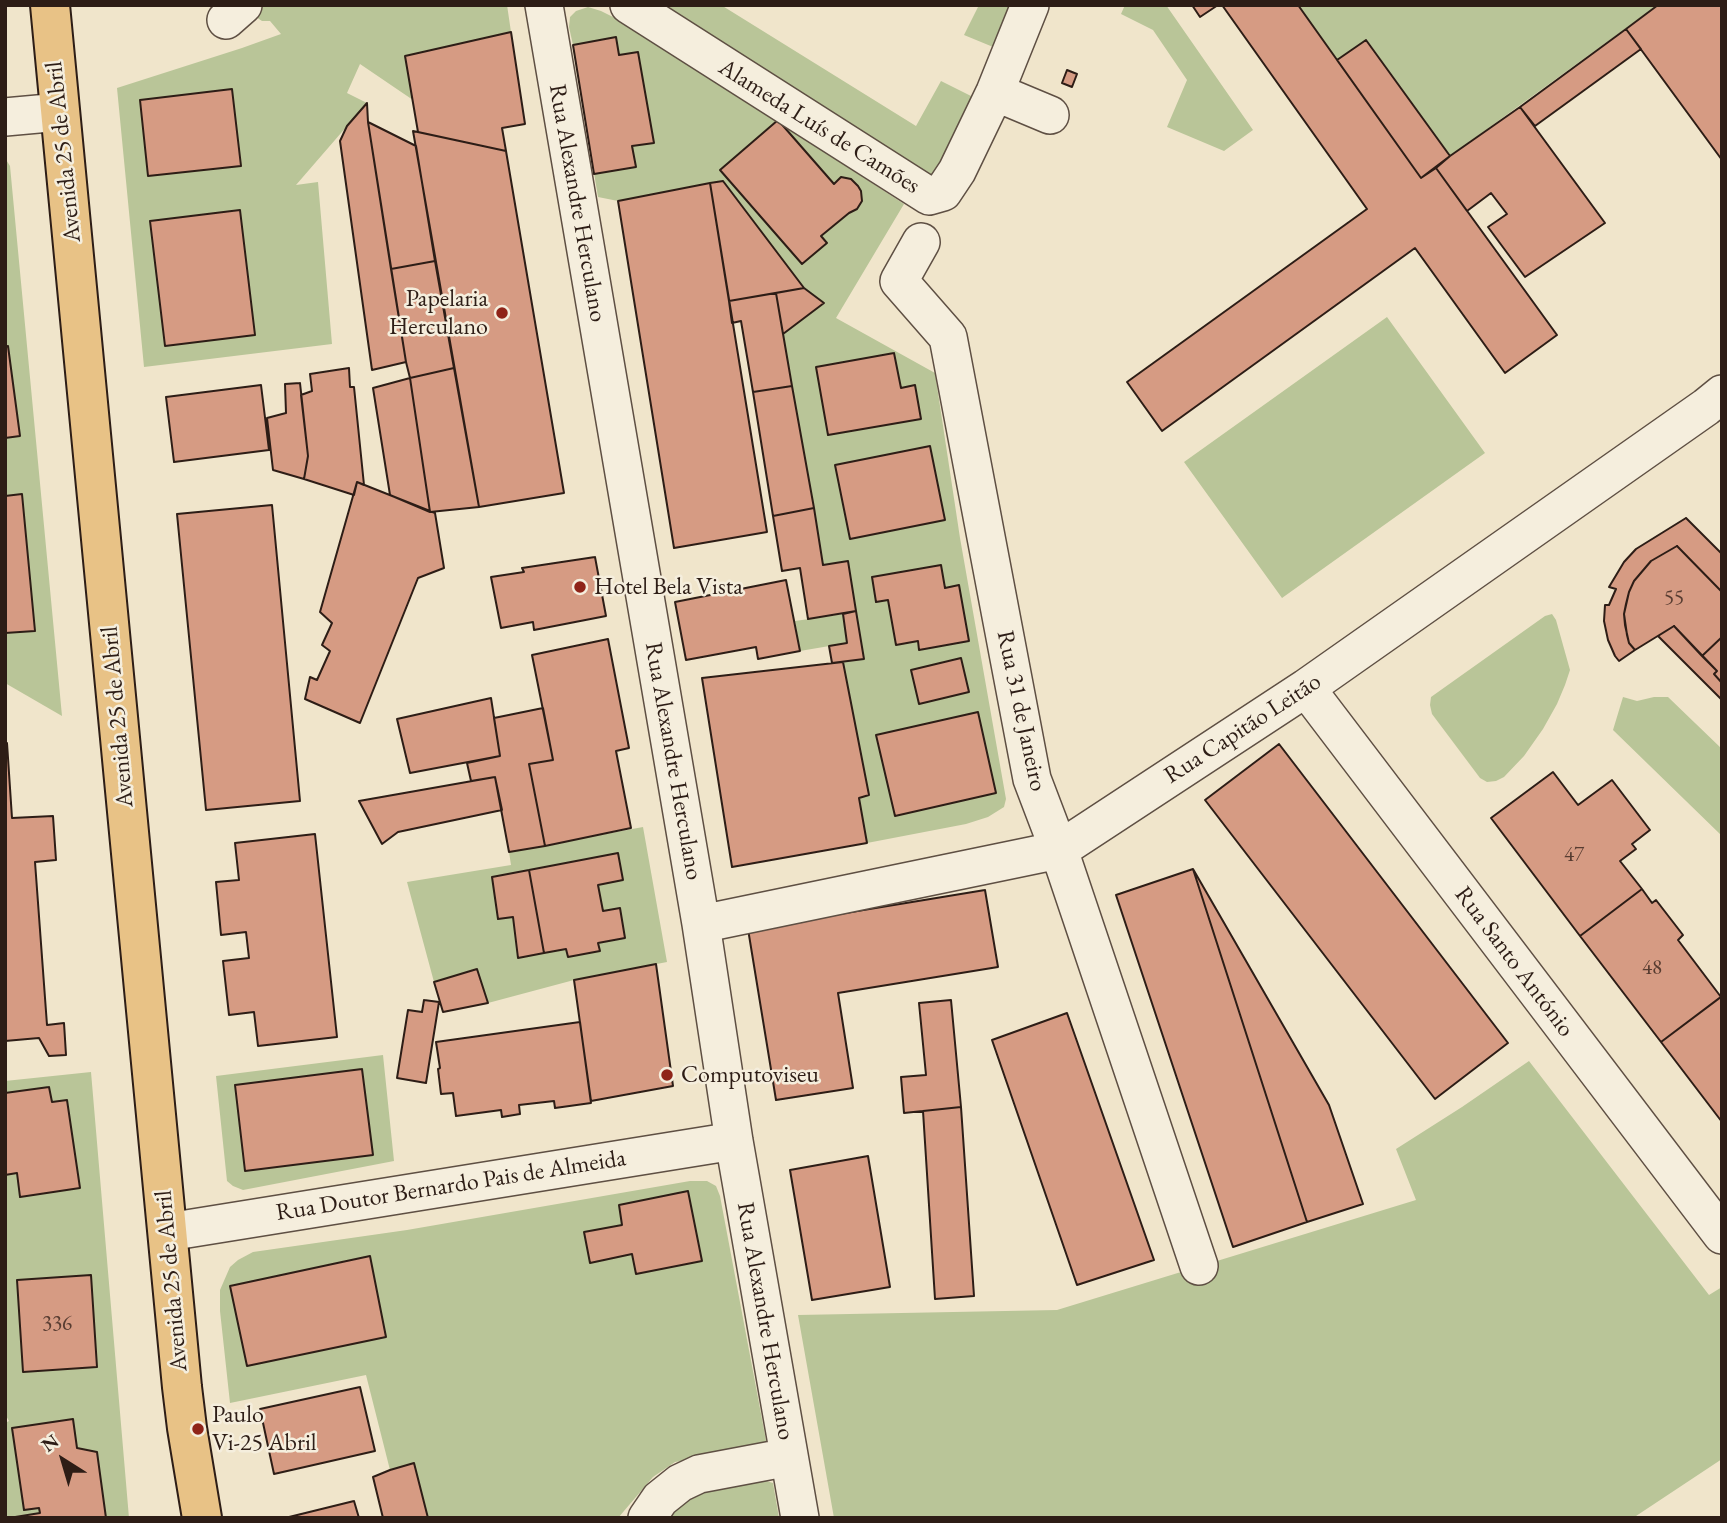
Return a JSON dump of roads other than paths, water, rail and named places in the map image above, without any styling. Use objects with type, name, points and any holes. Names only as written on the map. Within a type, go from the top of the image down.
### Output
[{"type":"main road","name":"Avenida 25 de Abril","points":[[50,5],[167,1232],[187,1428],[202,1518]]},
{"type":"main road","name":"Avenida 25 de Abril","points":[[181,1518],[187,1428]]},
{"type":"street","name":"Alameda Luís de Camões","points":[[629,5],[929,196],[943,192],[957,171],[995,92],[1030,5]]},
{"type":"street","name":"Rua Alexandre Herculano","points":[[552,16],[734,1140],[800,1518]]},
{"type":"street","points":[[995,92],[1050,115]]},
{"type":"street","points":[[5,117],[60,112]]},
{"type":"street","name":"Rua 31 de Janeiro","points":[[921,243],[899,281],[948,337],[1032,779],[1059,850],[1199,1266]]},
{"type":"street","name":"Rua Capitão Leitão","points":[[701,924],[1059,850],[1306,688],[1717,408]]},
{"type":"street","name":"Rua Santo António","points":[[1306,688],[1722,1236]]},
{"type":"street","name":"Rua Doutor Bernardo Pais de Almeida","points":[[167,1232],[734,1140]]},
{"type":"street","points":[[647,1518],[660,1499],[680,1483],[699,1474],[789,1457]]},
{"type":"place","name":"Papelaria Herculano","points":[[502,313]]},
{"type":"place","name":"Hotel Bela Vista","points":[[580,587]]},
{"type":"place","name":"Computoviseu","points":[[667,1075]]},
{"type":"place","name":"Paulo Vi-25 Abril","points":[[198,1429]]}]
